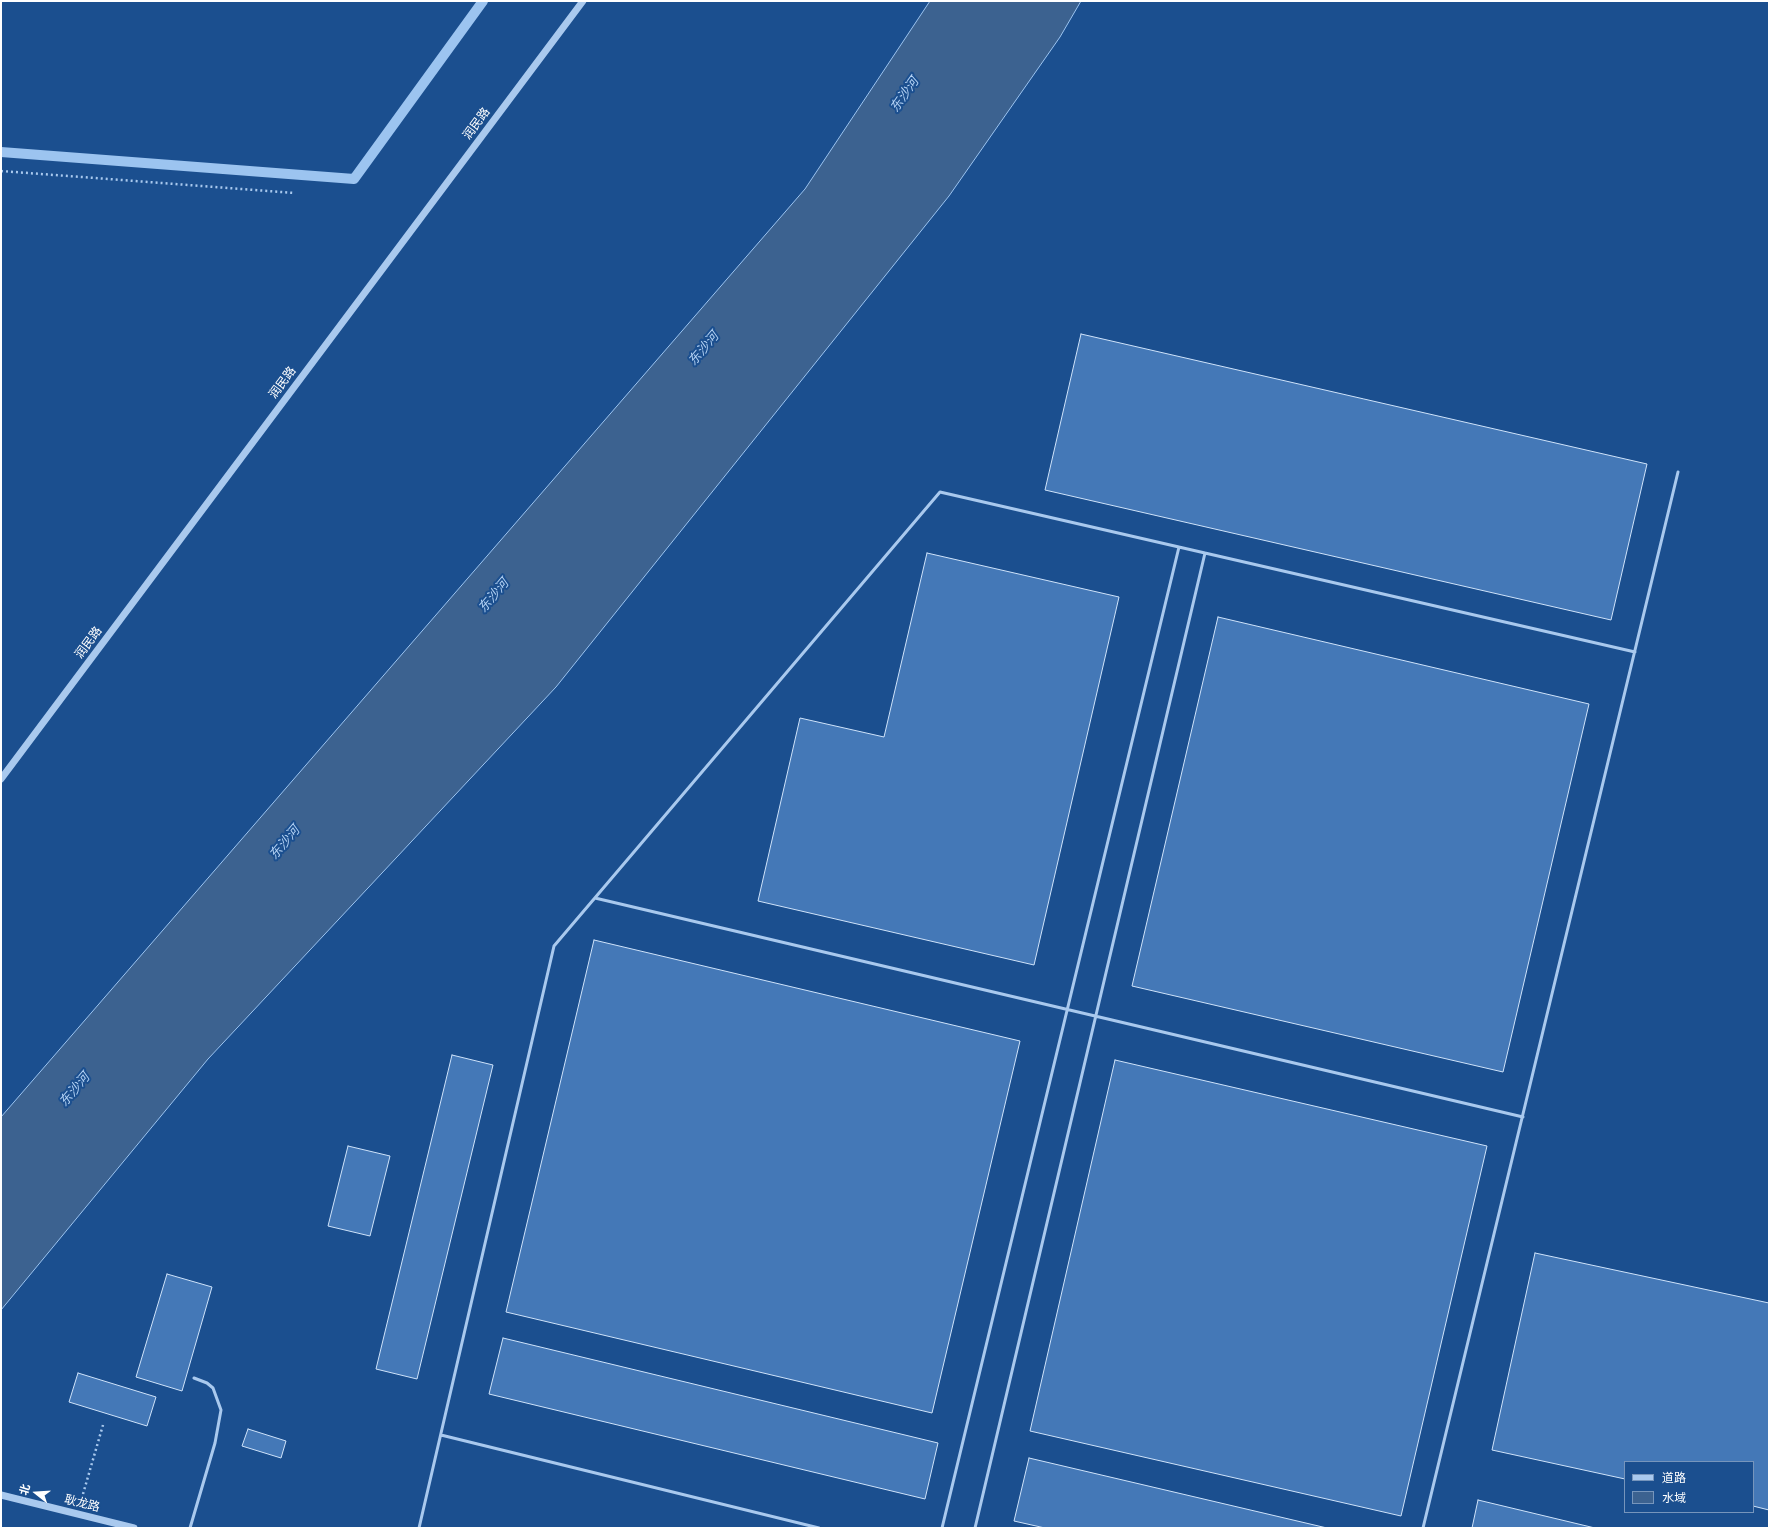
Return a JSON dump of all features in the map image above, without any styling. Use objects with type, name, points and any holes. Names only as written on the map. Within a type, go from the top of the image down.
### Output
[{"type":"street","name":"润民路","points":[[1,779],[583,1]]},
{"type":"street","name":"耿龙路","points":[[1,1495],[134,1528]]},
{"type":"lane","points":[[1423,1528],[1678,472]]},
{"type":"lane","points":[[420,1528],[554,946],[940,492],[1635,652]]},
{"type":"lane","points":[[942,1528],[1179,547]]},
{"type":"lane","points":[[975,1528],[1205,553]]},
{"type":"lane","points":[[595,898],[1523,1116]]},
{"type":"lane","points":[[190,1528],[215,1443],[221,1410],[213,1388],[207,1383],[194,1378]]},
{"type":"lane","points":[[441,1435],[819,1528]]},
{"type":"path","points":[[1,171],[295,193]]},
{"type":"path","points":[[77,1514],[103,1425]]},
{"type":"water","name":"东沙河","points":[[930,1],[1081,1],[1060,37],[949,196],[556,687],[208,1059],[1,1310],[1,1117],[805,189]]},
{"type":"building","points":[[1081,334],[1647,464],[1611,620],[1045,490]]},
{"type":"building","points":[[927,553],[1119,597],[1034,965],[758,901],[800,718],[884,737]]},
{"type":"building","points":[[1218,617],[1589,704],[1503,1072],[1132,986]]},
{"type":"building","points":[[594,940],[1020,1041],[932,1413],[506,1312]]},
{"type":"building","points":[[452,1055],[493,1065],[417,1379],[376,1369]]},
{"type":"building","points":[[1115,1060],[1487,1146],[1401,1516],[1030,1431]]},
{"type":"building","points":[[348,1146],[390,1156],[370,1236],[328,1226]]},
{"type":"building","points":[[1535,1253],[1769,1303],[1769,1510],[1754,1506],[1754,1461],[1624,1461],[1624,1479],[1492,1450]]},
{"type":"building","points":[[167,1274],[212,1287],[182,1391],[136,1377]]},
{"type":"building","points":[[503,1338],[938,1443],[925,1499],[489,1394]]},
{"type":"building","points":[[78,1373],[156,1397],[147,1426],[69,1402]]},
{"type":"building","points":[[248,1429],[286,1441],[281,1458],[242,1446]]},
{"type":"building","points":[[1029,1458],[1327,1528],[1045,1528],[1014,1521]]},
{"type":"building","points":[[1478,1500],[1595,1528],[1472,1528]]},
{"type":"waterway","points":[[1,152],[354,179],[483,1]]}]
